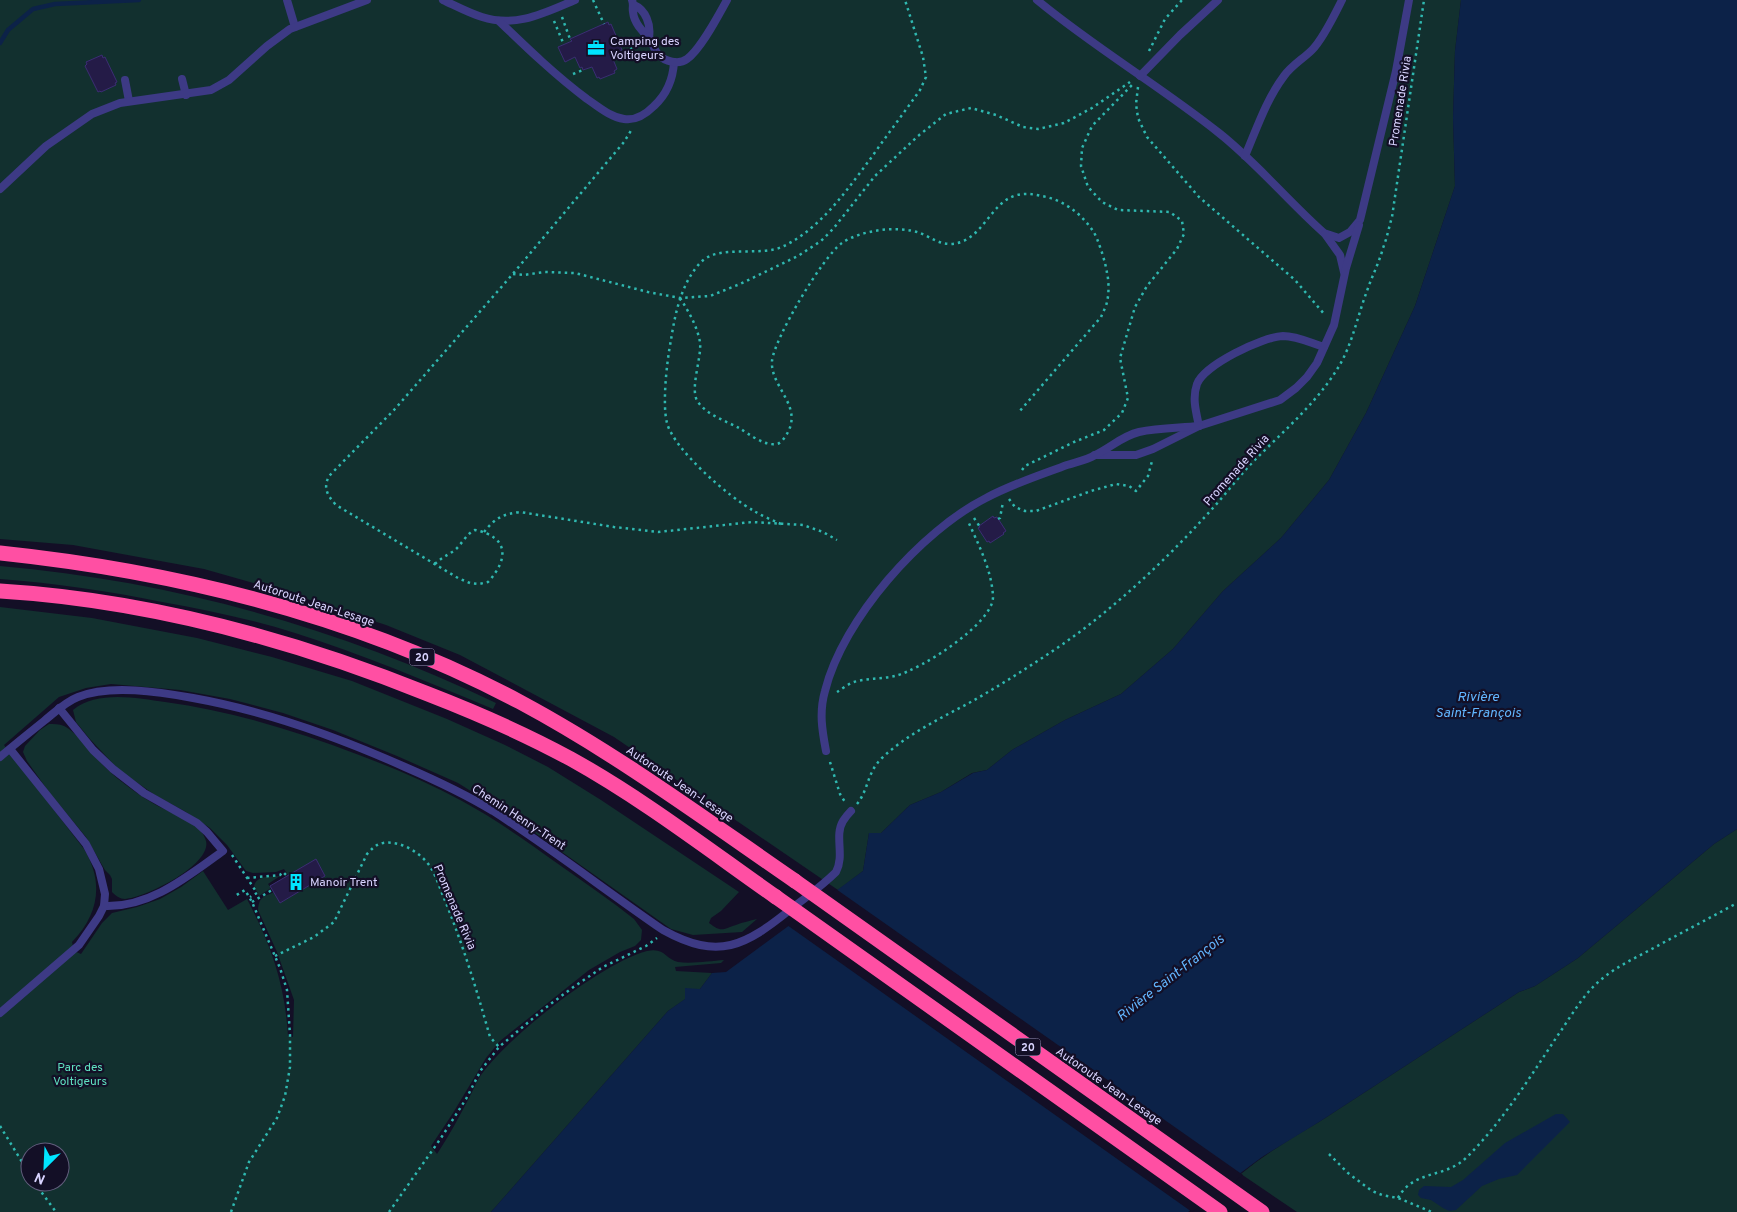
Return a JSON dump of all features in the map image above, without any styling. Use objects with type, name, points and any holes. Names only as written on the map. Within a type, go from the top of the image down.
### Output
[{"type":"highway","name":"Autoroute Jean-Lesage","points":[[0,553],[95,565],[220,590],[320,619],[380,640],[432,661],[520,702],[602,750],[667,792],[1262,1212]]},
{"type":"highway","name":"20","points":[[0,591],[108,603],[191,618],[299,647],[415,689],[511,729],[578,764],[633,797],[1220,1212]]},
{"type":"lane","points":[[287,0],[295,27]]},
{"type":"lane","points":[[0,189],[46,146],[92,114],[109,106],[129,101],[186,95],[211,90],[229,80],[267,46],[295,27],[367,0]]},
{"type":"lane","points":[[443,0],[480,17],[499,21],[520,21],[532,18],[575,0]]},
{"type":"lane","points":[[633,2],[633,13],[641,31],[649,37],[659,55],[670,62],[682,62],[692,55],[727,0]]},
{"type":"lane","points":[[1037,0],[1218,132],[1245,156],[1324,233],[1340,255],[1345,275]]},
{"type":"lane","points":[[1140,76],[1218,0]]},
{"type":"lane","points":[[1245,156],[1266,105],[1294,65],[1313,49],[1342,0]]},
{"type":"lane","points":[[1096,455],[1136,455],[1153,449],[1199,426],[1280,400],[1307,377],[1317,363],[1334,325],[1396,71],[1410,0]]},
{"type":"lane","points":[[499,21],[538,59],[570,86],[603,111],[623,119],[642,116],[660,101],[672,80],[674,62]]},
{"type":"lane","points":[[125,80],[129,101]]},
{"type":"lane","points":[[182,80],[186,95]]},
{"type":"lane","points":[[1324,233],[1339,238],[1350,232],[1360,220]]},
{"type":"lane","points":[[1199,426],[1194,403],[1195,392],[1198,382],[1209,369],[1244,349],[1270,338],[1295,337],[1324,347]]},
{"type":"lane","points":[[826,751],[821,723],[823,700],[829,678],[845,641],[896,570],[937,530],[963,511],[1008,487],[1096,455],[1136,432],[1199,426]]},
{"type":"lane","name":"Chemin Henry-Trent","points":[[0,757],[59,708],[76,698],[93,692],[119,691],[170,694],[218,703],[321,733],[375,753],[420,773],[492,811],[663,930],[681,940],[699,946],[718,947],[733,945],[765,930],[836,872],[840,860],[840,829],[842,822],[851,811]]},
{"type":"lane","points":[[59,708],[93,750],[113,769],[144,793],[197,823],[208,832],[223,851],[166,890],[123,904],[104,906]]},
{"type":"lane","points":[[0,1013],[79,946],[104,906],[105,894],[104,883],[94,856],[10,749]]},
{"type":"path","points":[[593,0],[604,24]]},
{"type":"path","points":[[781,524],[754,511],[715,482],[687,454],[667,425],[665,412],[668,359],[674,320],[680,298],[700,263],[710,256],[722,253],[764,251],[782,247],[803,234],[838,202],[920,90],[926,77],[923,57],[905,0]]},
{"type":"path","points":[[1149,52],[1165,18],[1182,0]]},
{"type":"path","name":"Promenade Rivia","points":[[851,811],[860,800],[870,774],[881,759],[923,728],[998,687],[1063,644],[1099,617],[1141,580],[1178,546],[1249,466],[1301,414],[1337,370],[1384,248],[1392,216],[1424,0]]},
{"type":"path","points":[[566,27],[570,39]]},
{"type":"path","points":[[558,31],[564,45]]},
{"type":"path","points":[[612,57],[641,45]]},
{"type":"path","points":[[513,274],[575,273],[648,292],[680,298],[710,296],[798,256],[821,241],[833,230],[875,176],[918,136],[946,114],[970,108],[996,115],[1023,127],[1038,128],[1064,123],[1092,108],[1140,76]]},
{"type":"path","points":[[1140,76],[1136,104],[1138,118],[1148,137],[1199,197],[1295,280],[1334,325]]},
{"type":"path","points":[[998,520],[1008,487],[1025,466],[1074,442],[1104,430],[1122,413],[1128,398],[1120,358],[1135,307],[1147,286],[1177,249],[1184,234],[1182,221],[1170,212],[1118,210],[1102,202],[1088,187],[1081,166],[1082,148],[1092,126],[1140,76]]},
{"type":"path","points":[[435,564],[454,550],[475,530],[484,532],[501,543],[503,548],[500,563],[488,582],[470,583],[435,564],[336,505],[328,495],[326,483],[329,476],[394,410],[513,274],[624,142],[636,118]]},
{"type":"path","points":[[680,298],[694,320],[700,344],[695,390],[696,400],[704,409],[762,441],[776,444],[781,442],[788,433],[791,425],[791,413],[788,401],[774,372],[772,363],[774,352],[780,336],[803,294],[833,251],[841,244],[878,230],[918,232],[932,238],[936,242],[951,244],[969,238],[982,227],[1004,200],[1016,195],[1027,194],[1052,198],[1073,210],[1094,232],[1108,273],[1107,301],[1101,317],[1019,412]]},
{"type":"path","points":[[1008,487],[1011,502],[1015,507],[1025,511],[1036,511],[1116,484],[1129,486],[1136,491],[1148,476],[1153,449]]},
{"type":"path","points":[[823,700],[853,682],[896,676],[919,667],[940,655],[960,639],[990,609],[993,598],[989,575],[981,549],[963,511]]},
{"type":"path","points":[[484,532],[492,521],[507,514],[520,512],[614,528],[658,532],[752,522],[781,524],[812,528],[837,540]]},
{"type":"path","points":[[830,762],[840,794],[851,811]]},
{"type":"path","name":"Promenade Rivia","points":[[275,956],[314,937],[334,922],[367,854],[375,846],[382,843],[393,843],[407,847],[420,856],[431,868],[463,946],[490,1036],[498,1047]]},
{"type":"path","points":[[223,851],[228,849],[257,893],[250,897]]},
{"type":"path","points":[[247,878],[280,875],[283,872],[287,876]]},
{"type":"path","points":[[230,1212],[249,1162],[277,1118],[287,1086],[290,1067],[287,990],[250,897],[245,890],[235,896]]},
{"type":"path","points":[[252,902],[272,890]]},
{"type":"path","points":[[1398,1198],[1413,1180],[1456,1166],[1480,1144],[1596,984],[1616,968],[1737,903]]},
{"type":"path","points":[[389,1212],[441,1138],[466,1099],[481,1070],[498,1047],[572,988],[603,967],[654,941],[663,930]]},
{"type":"path","points":[[0,1126],[20,1159]]},
{"type":"path","points":[[1329,1154],[1359,1182],[1372,1191],[1398,1198],[1432,1212]]},
{"type":"path","points":[[41,1192],[56,1212]]},
{"type":"green space","points":[[0,0],[1461,0],[1455,51],[1453,118],[1455,186],[1415,306],[1366,413],[1329,480],[1281,538],[1223,591],[1173,649],[1121,694],[1065,720],[1012,750],[987,770],[972,773],[941,792],[910,805],[881,833],[869,833],[863,871],[838,890],[614,737],[460,655],[386,625],[292,594],[204,569],[73,545],[0,539]]},
{"type":"green space","points":[[0,566],[65,573],[129,583],[192,596],[254,612],[377,652],[437,676],[496,703],[493,709],[370,659],[262,623],[122,594],[0,579]]},
{"type":"green space","name":"Parc des Voltigeurs","points":[[0,607],[92,618],[197,638],[272,657],[352,681],[447,719],[548,767],[739,892],[721,911],[711,918],[709,923],[722,929],[757,919],[742,932],[693,935],[671,929],[511,816],[458,783],[333,730],[283,713],[230,699],[180,690],[111,684],[86,688],[59,697],[4,745],[84,849],[90,861],[96,886],[96,897],[88,920],[72,942],[74,951],[81,954],[102,923],[112,913],[160,899],[203,871],[228,910],[247,899],[270,949],[275,965],[284,999],[288,1036],[293,1037],[294,1000],[277,952],[258,910],[259,902],[262,898],[274,892],[280,903],[325,876],[316,860],[288,875],[284,869],[276,872],[253,873],[246,871],[227,845],[210,828],[155,795],[119,770],[76,722],[73,710],[94,700],[118,697],[190,706],[264,723],[372,760],[437,788],[488,816],[607,898],[634,919],[642,930],[641,940],[635,946],[620,952],[589,970],[500,1041],[486,1058],[431,1146],[437,1154],[478,1080],[492,1062],[532,1024],[581,986],[628,958],[647,951],[661,952],[678,962],[695,963],[724,960],[721,963],[675,967],[676,971],[712,973],[700,989],[668,1011],[491,1212],[0,1212]]},
{"type":"green space","points":[[49,724],[62,725],[69,729],[107,769],[124,783],[149,801],[185,819],[199,829],[206,841],[205,850],[199,860],[175,879],[147,893],[125,899],[112,892],[112,879],[86,837],[49,792],[27,761],[23,752],[25,746],[40,730]]},
{"type":"green space","points":[[1737,829],[1737,1212],[1297,1212],[1241,1174],[1279,1146],[1519,992],[1535,986],[1578,958],[1714,844]]},
{"type":"green space","points":[[280,876],[268,884],[271,888],[259,896],[254,886],[258,880],[264,877]]},
{"type":"water","name":"Rivière Saint-François","points":[[1461,0],[1737,0],[1737,829],[1714,844],[1578,958],[1535,986],[1519,992],[1262,1157],[1188,1212],[491,1212],[668,1011],[685,999],[685,988],[700,989],[712,973],[726,972],[863,871],[869,833],[881,833],[910,805],[941,792],[973,773],[987,770],[1012,750],[1065,720],[1121,694],[1173,649],[1223,591],[1281,538],[1329,480],[1366,413],[1415,306],[1455,186],[1453,118],[1455,51]]},
{"type":"water","points":[[1556,1114],[1563,1114],[1570,1122],[1517,1175],[1499,1179],[1482,1186],[1456,1210],[1449,1211],[1431,1200],[1421,1198],[1418,1195],[1419,1190],[1424,1186],[1451,1187],[1463,1180],[1505,1143]]},
{"type":"pier","points":[[836,889],[1243,1175],[1192,1212],[787,925]]},
{"type":"building","points":[[608,22],[609,25],[611,24],[622,50],[620,51],[621,53],[612,57],[617,69],[614,71],[615,73],[600,79],[599,77],[597,78],[592,67],[583,70],[582,67],[580,68],[575,57],[565,62],[558,47],[572,41],[570,39]]},
{"type":"building","points":[[102,55],[103,58],[105,57],[117,82],[115,83],[116,85],[98,92],[85,66],[86,62]]},
{"type":"building","points":[[993,516],[994,518],[997,517],[1006,531],[990,543],[989,541],[987,542],[978,528]]},
{"type":"building","name":"Manoir Trent","points":[[316,859],[325,876],[280,903],[270,886]]},
{"type":"waterway","points":[[0,43],[8,30],[33,9],[55,4],[139,0]]},
{"type":"place","name":"Camping des Voltigeurs","points":[[596,48]]},
{"type":"place","name":"Manoir Trent","points":[[296,882]]}]
